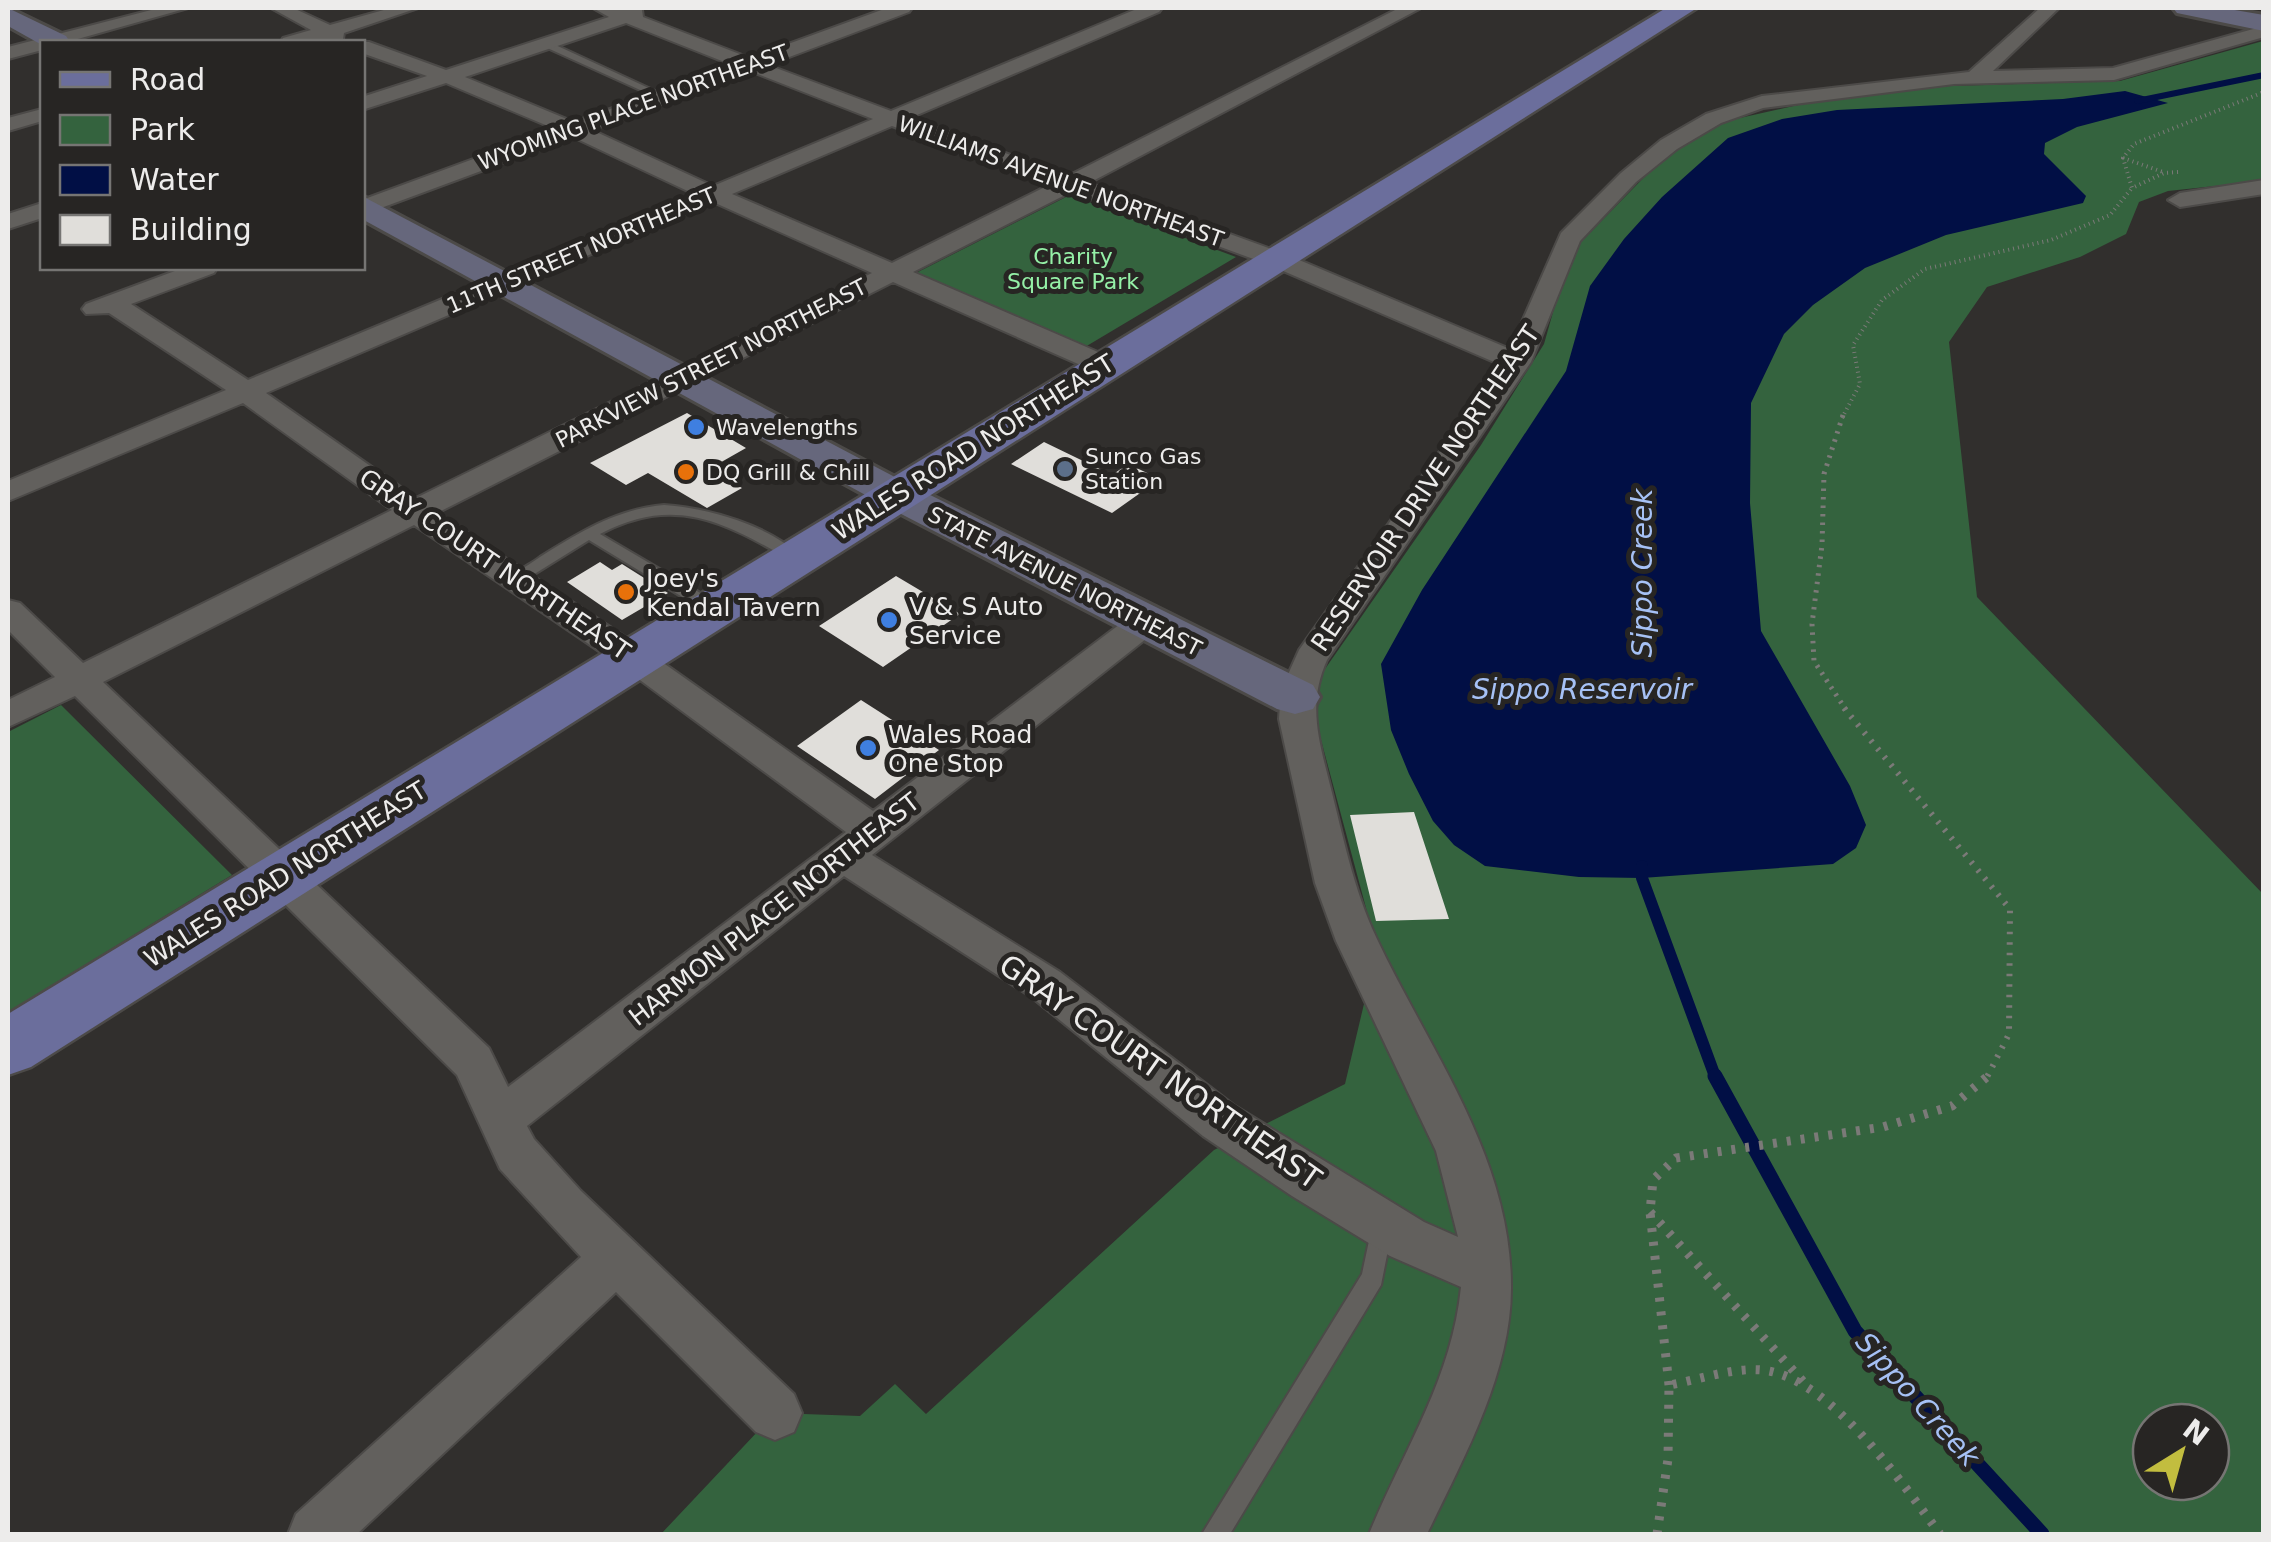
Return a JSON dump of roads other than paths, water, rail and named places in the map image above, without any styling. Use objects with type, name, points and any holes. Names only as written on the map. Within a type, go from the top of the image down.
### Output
[{"type":"main road","name":"WALES ROAD NORTHEAST","points":[[8,1046],[1684,8]]},
{"type":"street","points":[[58,40],[179,8]]},
{"type":"street","points":[[280,8],[349,40]]},
{"type":"street","points":[[297,40],[408,8]]},
{"type":"street","name":"WILLIAMS AVENUE NORTHEAST","points":[[602,8],[1276,259],[1517,362]]},
{"type":"street","points":[[365,103],[657,8]]},
{"type":"street","name":"WYOMING PLACE NORTHEAST","points":[[365,206],[899,8]]},
{"type":"street","name":"11TH STREET NORTHEAST","points":[[8,492],[1153,8]]},
{"type":"street","name":"PARKVIEW STREET NORTHEAST","points":[[8,715],[1412,8]]},
{"type":"street","points":[[1975,77],[2050,8]]},
{"type":"street","points":[[2186,8],[2264,23]]},
{"type":"street","points":[[8,16],[47,40]]},
{"type":"street","name":"RESERVOIR DRIVE NORTHEAST","points":[[1294,697],[1312,658],[1517,362],[1536,330],[1568,240],[1632,174],[1695,128],[1734,108],[1762,102],[1975,77],[2114,74],[2264,31]]},
{"type":"street","points":[[8,53],[40,45]]},
{"type":"street","points":[[365,47],[500,96],[712,194],[1104,365]]},
{"type":"street","points":[[8,125],[40,116]]},
{"type":"street","points":[[2180,200],[2264,187]]},
{"type":"street","name":"STATE AVENUE NORTHEAST","points":[[365,208],[895,494],[1294,697]]},
{"type":"street","points":[[8,222],[40,211]]},
{"type":"street","name":"GRAY COURT NORTHEAST","points":[[200,270],[100,307],[246,391],[632,658],[858,844],[1219,1120],[1382,1224],[1485,1273]]},
{"type":"street","points":[[8,610],[473,1062],[517,1154],[774,1412]]},
{"type":"street","name":"HARMON PLACE NORTHEAST","points":[[499,1121],[1144,623]]},
{"type":"street","points":[[1294,697],[1333,880],[1356,939],[1444,1114],[1476,1202],[1485,1245],[1486,1289],[1471,1366],[1450,1425],[1397,1534]]},
{"type":"street","points":[[316,1534],[617,1257]]},
{"type":"lane","points":[[546,44],[663,98]]},
{"type":"lane","points":[[515,580],[592,535],[644,511],[691,513],[728,520],[795,558]]},
{"type":"lane","points":[[592,535],[714,608]]},
{"type":"lane","points":[[1216,1534],[1374,1277],[1382,1224]]},
{"type":"water","name":"Sippo Reservoir","points":[[2125,91],[2168,103],[2077,127],[2045,143],[2044,154],[2086,196],[2083,203],[1946,235],[1865,268],[1813,305],[1784,334],[1751,403],[1750,503],[1761,631],[1850,786],[1866,825],[1856,848],[1833,864],[1642,878],[1579,877],[1485,866],[1454,845],[1433,821],[1391,730],[1381,664],[1422,590],[1566,371],[1590,286],[1624,239],[1662,197],[1728,138],[1782,119],[1837,110],[2063,99]]},
{"type":"waterway","name":"Sippo Creek","points":[[2137,101],[2264,75]]},
{"type":"waterway","name":"Sippo Creek","points":[[1642,866],[1642,878],[1716,1079]]},
{"type":"waterway","name":"Sippo Creek","points":[[1715,1076],[1855,1331],[2042,1534]]},
{"type":"place","name":"Wavelengths","points":[[696,427]]},
{"type":"place","name":"Sunco Gas Station","points":[[1065,469]]},
{"type":"place","name":"DQ Grill & Chill","points":[[686,472]]},
{"type":"place","name":"Joey's Kendal Tavern","points":[[626,592]]},
{"type":"place","name":"V & S Auto Service","points":[[889,620]]},
{"type":"place","name":"Wales Road One Stop","points":[[868,748]]},
{"type":"park label","name":"Charity Square Park","points":[[1073,268]]}]
